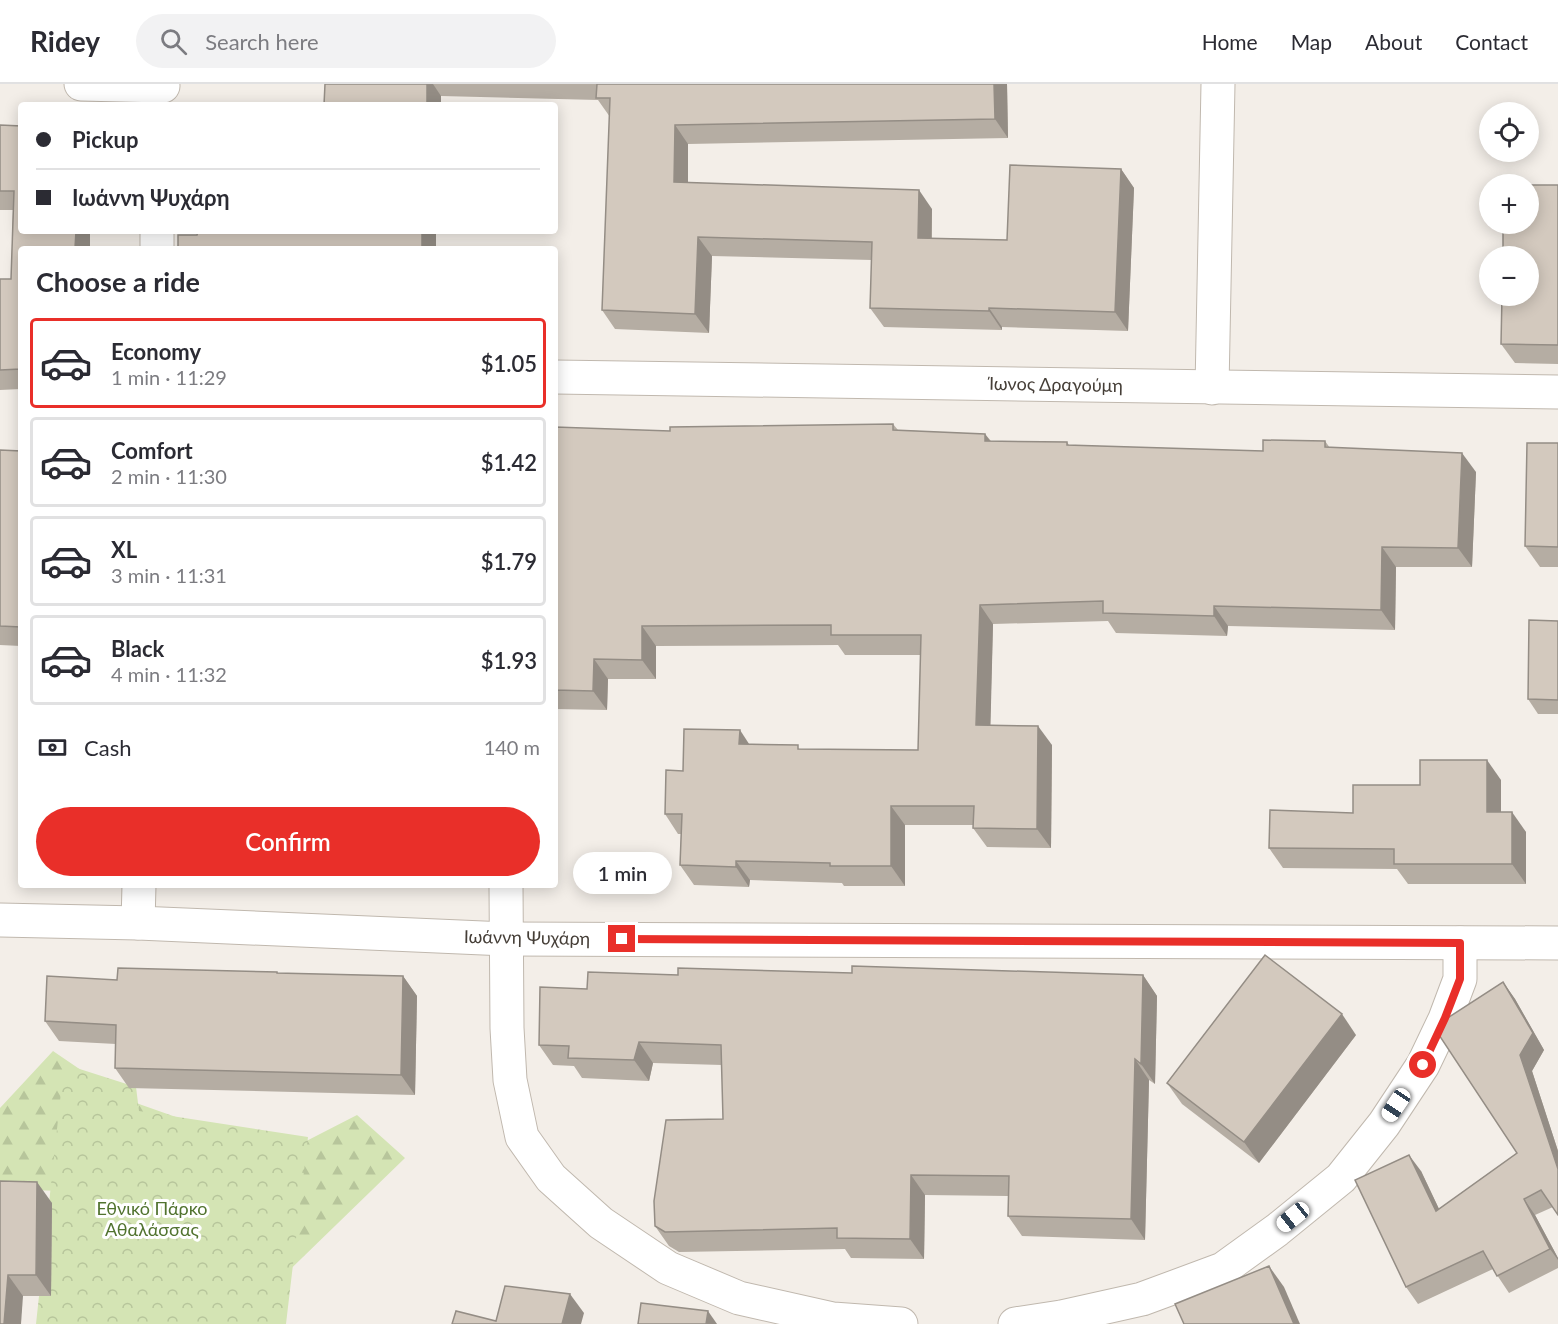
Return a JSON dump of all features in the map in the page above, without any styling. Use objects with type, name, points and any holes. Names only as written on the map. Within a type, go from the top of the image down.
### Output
[{"type":"street","points":[[81,84],[162,92]]},
{"type":"street","points":[[1212,388],[1218,84]]},
{"type":"street","name":"Ίωνος Δραγούμη","points":[[558,377],[1558,392]]},
{"type":"street","points":[[138,923],[139,888]]},
{"type":"street","points":[[506,888],[507,1028],[510,1080],[522,1137],[551,1178],[601,1223],[668,1268],[739,1298],[833,1318],[901,1324]]},
{"type":"street","name":"Ιωάννη Ψυχάρη","points":[[0,920],[138,923],[506,939],[1558,943]]},
{"type":"street","points":[[1015,1324],[1061,1317],[1142,1299],[1223,1269],[1277,1230],[1341,1178],[1383,1124],[1423,1065],[1460,979],[1460,943]]},
{"type":"green space","name":"Εθνικό Πάρκο Αθαλάσσας","points":[[53,1051],[122,1098],[281,1154],[357,1115],[405,1158],[234,1324],[61,1191],[0,1189],[0,1108]]},
{"type":"green space","name":"Εθνικό Πάρκο Αθαλάσσας","points":[[64,1064],[136,1087],[139,1111],[308,1137],[286,1324],[36,1324]]},
{"type":"building","points":[[325,84],[427,84],[427,102],[324,102]]},
{"type":"building","points":[[597,84],[994,84],[995,119],[675,125],[674,182],[919,190],[918,238],[1007,240],[1010,165],[1121,169],[1115,312],[989,308],[989,311],[870,308],[872,242],[698,237],[695,314],[602,310],[610,98],[596,98]]},
{"type":"building","points":[[0,125],[18,126],[18,234],[76,234],[75,246],[18,246],[18,369],[0,370],[0,279],[11,279],[14,191],[0,191]]},
{"type":"building","points":[[1539,185],[1558,185],[1558,345],[1501,344],[1502,306],[1539,306],[1539,246],[1503,246],[1503,234],[1539,234]]},
{"type":"building","points":[[422,234],[422,246],[178,246],[178,235]]},
{"type":"building","points":[[893,424],[893,430],[985,434],[985,441],[1067,442],[1067,445],[1263,451],[1263,440],[1325,441],[1325,447],[1462,453],[1458,548],[1382,547],[1381,610],[1214,606],[1214,616],[1103,613],[1103,601],[980,605],[976,725],[1038,726],[1037,829],[973,828],[974,806],[891,806],[891,866],[830,866],[830,863],[736,861],[736,867],[680,865],[682,814],[665,814],[666,770],[683,771],[684,729],[740,730],[739,744],[798,745],[798,749],[918,750],[921,635],[831,635],[831,625],[642,626],[642,660],[594,659],[593,691],[558,690],[558,427],[670,431],[670,427]]},
{"type":"building","points":[[1527,443],[1558,443],[1558,547],[1525,546]]},
{"type":"building","points":[[0,450],[18,451],[18,627],[0,626]]},
{"type":"building","points":[[1529,620],[1558,621],[1558,700],[1528,699]]},
{"type":"building","points":[[1420,760],[1487,760],[1487,812],[1512,812],[1512,864],[1394,864],[1394,849],[1269,848],[1270,810],[1353,813],[1353,785],[1420,785]]},
{"type":"building","points":[[1265,955],[1342,1014],[1244,1142],[1167,1083]]},
{"type":"building","points":[[852,966],[1143,975],[1141,1064],[1135,1059],[1131,1219],[1008,1216],[1009,1176],[911,1175],[910,1239],[837,1238],[837,1228],[665,1232],[655,1226],[654,1201],[666,1120],[723,1119],[721,1045],[639,1042],[634,1060],[568,1058],[569,1046],[539,1045],[540,987],[587,989],[588,972],[678,975],[678,968],[852,973]]},
{"type":"building","points":[[118,968],[403,976],[401,1075],[115,1068],[116,1025],[45,1021],[47,976],[117,980]]},
{"type":"building","points":[[1503,982],[1533,1033],[1520,1055],[1558,1169],[1558,1215],[1541,1190],[1524,1199],[1550,1249],[1497,1276],[1483,1251],[1406,1287],[1355,1180],[1409,1155],[1436,1211],[1517,1153],[1439,1035],[1446,1019]]},
{"type":"building","points":[[0,1181],[37,1182],[36,1275],[8,1275],[4,1324],[0,1324]]},
{"type":"building","points":[[1269,1266],[1294,1324],[1184,1324],[1175,1304]]},
{"type":"building","points":[[505,1286],[570,1294],[562,1324],[452,1324],[456,1311],[496,1321]]},
{"type":"building","points":[[641,1303],[708,1311],[706,1324],[638,1324]]},
{"type":"route","points":[[622,939],[1460,943],[1460,979],[1423,1065]]}]
